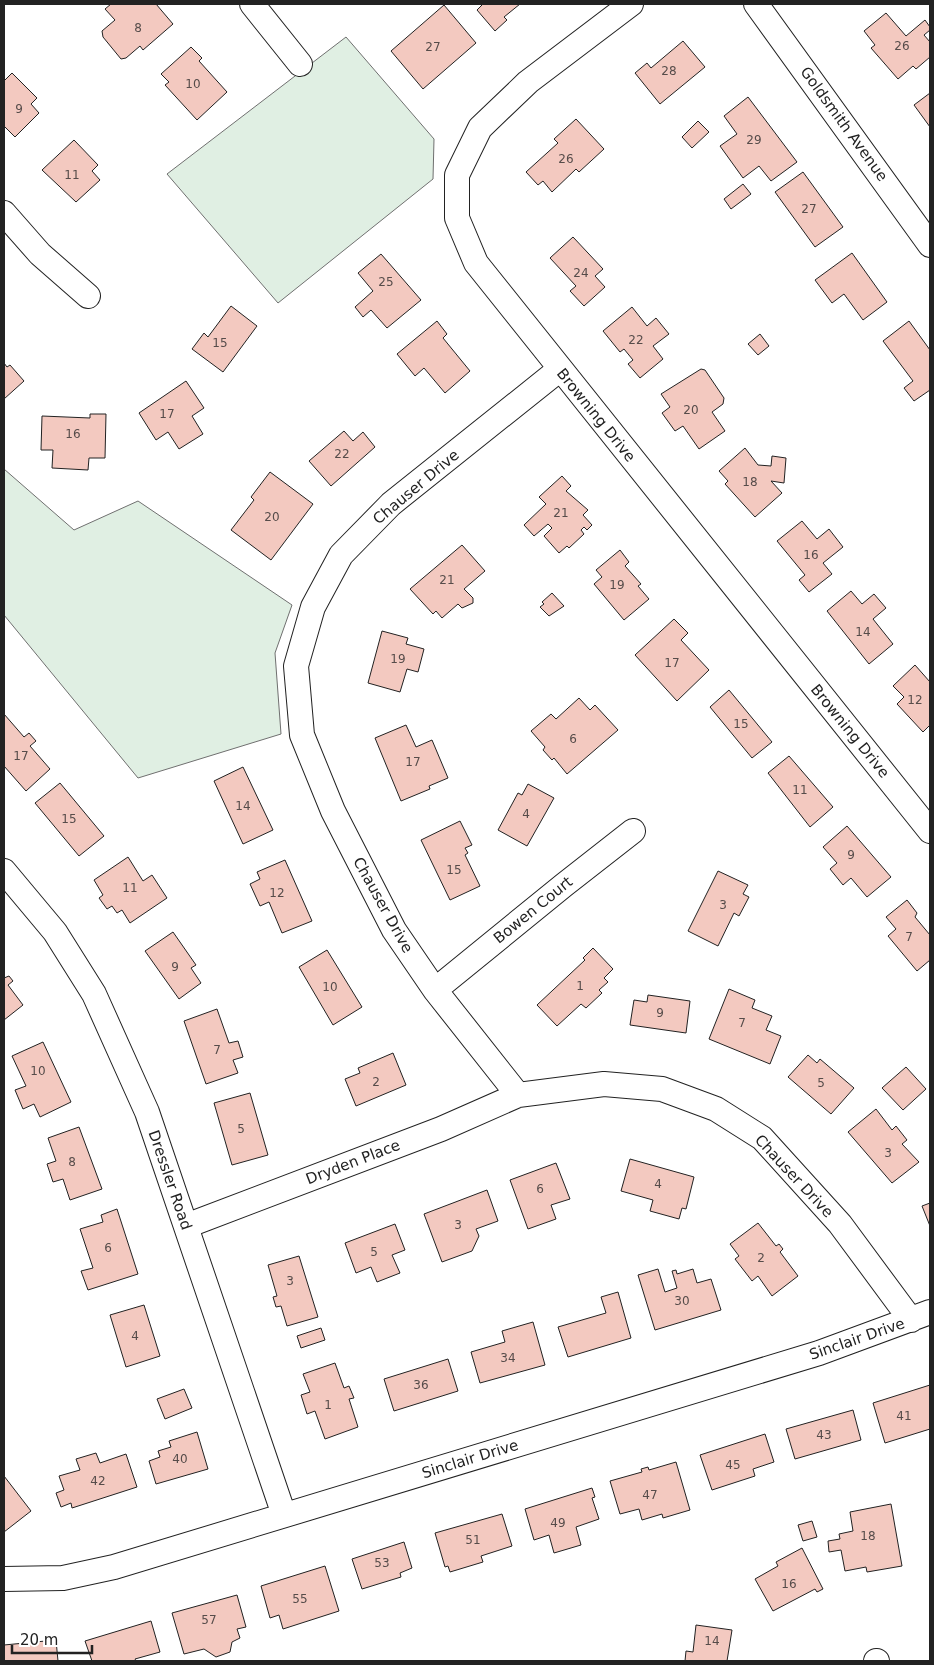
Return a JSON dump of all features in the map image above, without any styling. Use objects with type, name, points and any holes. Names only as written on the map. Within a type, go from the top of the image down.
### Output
[{"type":"street","points":[[252,4],[300,64]]},
{"type":"street","name":"Browning Drive","points":[[631,4],[528,82],[480,128],[457,175],[456,218],[476,263],[930,831]]},
{"type":"street","name":"Goldsmith Avenue","points":[[756,4],[930,245]]},
{"type":"street","points":[[4,213],[40,254],[88,296]]},
{"type":"street","name":"Chauser Drive","points":[[560,369],[391,504],[341,555],[313,607],[296,666],[302,735],[333,811],[394,930],[435,990],[518,1095],[604,1084],[662,1089],[716,1109],[762,1138],[800,1178],[921,1316]]},
{"type":"street","name":"Bowen Court","points":[[435,990],[564,884],[633,831]]},
{"type":"street","name":"Dressler Road","points":[[4,871],[55,932],[94,994],[147,1112],[284,1515]]},
{"type":"street","name":"Dryden Place","points":[[186,1226],[441,1129],[518,1095]]},
{"type":"street","name":"Sinclair Drive","points":[[4,1579],[63,1578],[114,1567],[819,1353],[921,1316]]},
{"type":"green space","points":[[346,37],[434,139],[433,179],[278,303],[167,174]]},
{"type":"green space","points":[[4,469],[74,530],[138,501],[292,605],[275,653],[281,734],[138,778],[4,615]]},
{"type":"building","points":[[111,4],[156,4],[173,24],[143,50],[140,46],[126,58],[121,59],[103,37],[102,31],[115,20],[105,9]]},
{"type":"building","points":[[483,4],[520,4],[504,17],[507,20],[495,31],[477,10]]},
{"type":"building","points":[[444,5],[476,43],[423,89],[391,51]]},
{"type":"building","points":[[886,13],[906,36],[925,20],[930,27],[930,30],[924,35],[930,42],[930,57],[916,69],[913,66],[898,79],[871,48],[875,45],[864,31]]},
{"type":"building","points":[[683,41],[705,67],[660,104],[635,73],[647,63],[651,68]]},
{"type":"building","points":[[191,47],[202,58],[199,61],[227,92],[197,120],[165,85],[169,82],[161,74]]},
{"type":"building","points":[[12,73],[37,98],[31,104],[39,113],[15,137],[4,126],[4,81]]},
{"type":"building","points":[[930,93],[930,127],[914,105]]},
{"type":"building","points":[[748,97],[797,162],[771,181],[759,166],[743,178],[720,146],[737,134],[724,116]]},
{"type":"building","points":[[576,119],[604,149],[579,172],[576,169],[552,192],[543,181],[538,185],[526,172],[558,143],[554,139]]},
{"type":"building","points":[[698,121],[709,132],[692,148],[682,137]]},
{"type":"building","points":[[74,140],[98,165],[92,171],[100,180],[76,202],[42,170]]},
{"type":"building","points":[[803,172],[843,227],[815,247],[775,192]]},
{"type":"building","points":[[743,184],[751,194],[731,209],[724,199]]},
{"type":"building","points":[[573,237],[603,269],[595,276],[605,287],[584,306],[570,291],[576,286],[550,258]]},
{"type":"building","points":[[852,253],[887,302],[863,320],[844,294],[832,303],[815,280]]},
{"type":"building","points":[[381,254],[421,300],[387,328],[371,310],[363,317],[355,307],[373,291],[358,273]]},
{"type":"building","points":[[231,306],[257,326],[223,372],[192,349],[204,333],[208,337]]},
{"type":"building","points":[[632,307],[647,326],[656,318],[669,334],[653,346],[663,359],[640,378],[628,364],[633,360],[624,349],[620,352],[603,331]]},
{"type":"building","points":[[437,321],[447,334],[443,338],[470,371],[445,393],[424,368],[415,376],[397,354]]},
{"type":"building","points":[[909,321],[930,350],[930,390],[914,401],[904,388],[913,381],[883,341]]},
{"type":"building","points":[[760,334],[769,346],[758,355],[748,344]]},
{"type":"building","points":[[4,363],[7,367],[10,365],[24,381],[4,399]]},
{"type":"building","points":[[701,369],[705,370],[724,398],[723,404],[712,412],[725,431],[699,449],[683,426],[675,431],[662,413],[670,407],[661,394]]},
{"type":"building","points":[[186,381],[204,408],[192,416],[203,434],[179,449],[168,432],[156,440],[139,413]]},
{"type":"building","points":[[90,414],[106,414],[105,458],[89,458],[88,470],[52,468],[53,450],[41,450],[42,416],[90,418]]},
{"type":"building","points":[[344,431],[353,441],[363,432],[375,447],[331,486],[309,461]]},
{"type":"building","points":[[745,448],[758,465],[771,466],[772,456],[786,458],[784,483],[771,481],[782,493],[755,517],[725,484],[728,481],[719,471]]},
{"type":"building","points":[[270,472],[313,504],[271,560],[231,530],[254,500],[251,497]]},
{"type":"building","points":[[562,476],[571,486],[566,491],[588,510],[583,515],[592,525],[587,530],[584,527],[581,530],[584,534],[569,548],[567,546],[559,553],[544,536],[552,528],[548,524],[534,536],[524,525],[546,504],[539,497]]},
{"type":"building","points":[[802,521],[817,539],[829,529],[843,547],[823,563],[832,574],[809,592],[799,580],[805,575],[777,541]]},
{"type":"building","points":[[462,545],[485,571],[464,589],[473,598],[473,603],[462,608],[458,604],[442,618],[436,611],[433,614],[410,589]]},
{"type":"building","points":[[620,550],[629,562],[625,566],[641,584],[638,586],[649,599],[624,620],[594,584],[602,577],[596,570]]},
{"type":"building","points":[[851,591],[862,604],[874,594],[886,608],[873,619],[893,644],[869,664],[827,611]]},
{"type":"building","points":[[552,593],[564,606],[549,616],[540,607],[544,604],[542,602]]},
{"type":"building","points":[[674,619],[688,633],[681,640],[709,670],[677,701],[635,655]]},
{"type":"building","points":[[382,631],[408,638],[406,644],[424,649],[418,672],[407,669],[400,692],[368,683]]},
{"type":"building","points":[[915,665],[930,682],[930,725],[923,732],[897,704],[904,697],[893,686]]},
{"type":"building","points":[[729,690],[772,742],[752,758],[710,707]]},
{"type":"building","points":[[579,698],[590,710],[595,705],[618,730],[567,774],[554,758],[552,760],[543,750],[545,747],[531,731],[551,714],[556,719]]},
{"type":"building","points":[[4,714],[24,737],[29,733],[36,741],[30,746],[50,769],[26,791],[4,766]]},
{"type":"building","points":[[406,725],[416,747],[432,740],[448,778],[429,786],[430,789],[401,801],[375,738]]},
{"type":"building","points":[[789,756],[833,807],[810,827],[768,773]]},
{"type":"building","points":[[243,767],[273,830],[243,844],[214,781]]},
{"type":"building","points":[[60,783],[104,836],[79,856],[35,803]]},
{"type":"building","points":[[528,784],[554,798],[527,846],[498,830],[518,793],[522,795]]},
{"type":"building","points":[[460,821],[472,845],[465,848],[468,853],[465,855],[480,886],[450,900],[421,840]]},
{"type":"building","points":[[847,826],[891,877],[867,897],[851,878],[843,885],[830,869],[837,863],[823,847]]},
{"type":"building","points":[[128,857],[143,881],[152,875],[167,898],[130,923],[122,910],[117,913],[112,906],[107,909],[99,898],[103,895],[94,880]]},
{"type":"building","points":[[285,860],[312,921],[282,933],[269,902],[260,906],[250,884],[260,879],[257,872]]},
{"type":"building","points":[[718,871],[748,885],[743,894],[749,897],[739,916],[734,913],[718,946],[688,931]]},
{"type":"building","points":[[907,900],[917,913],[915,917],[930,935],[930,960],[917,971],[888,936],[896,929],[886,917]]},
{"type":"building","points":[[173,932],[196,965],[191,968],[201,983],[179,999],[145,951]]},
{"type":"building","points":[[593,948],[613,969],[604,978],[608,982],[599,990],[602,993],[586,1008],[581,1004],[557,1026],[537,1005],[585,960],[583,958]]},
{"type":"building","points":[[327,950],[362,1007],[333,1025],[299,967]]},
{"type":"building","points":[[9,976],[13,981],[8,985],[23,1005],[4,1020],[4,978]]},
{"type":"building","points":[[729,989],[755,1000],[752,1008],[772,1016],[766,1030],[781,1036],[770,1064],[709,1039]]},
{"type":"building","points":[[648,995],[690,1001],[686,1033],[630,1025],[634,1000],[647,1002]]},
{"type":"building","points":[[217,1009],[229,1043],[238,1041],[243,1057],[233,1060],[238,1073],[206,1084],[184,1021]]},
{"type":"building","points":[[43,1042],[71,1102],[40,1117],[34,1104],[23,1109],[15,1090],[26,1086],[12,1056]]},
{"type":"building","points":[[393,1053],[406,1085],[356,1106],[345,1079],[360,1073],[358,1068]]},
{"type":"building","points":[[808,1055],[817,1063],[820,1059],[854,1088],[831,1114],[788,1077]]},
{"type":"building","points":[[906,1067],[926,1089],[903,1110],[882,1088]]},
{"type":"building","points":[[250,1093],[268,1155],[232,1165],[214,1103]]},
{"type":"building","points":[[876,1109],[892,1130],[896,1126],[907,1140],[902,1144],[919,1162],[892,1183],[848,1132]]},
{"type":"building","points":[[79,1127],[102,1189],[70,1200],[63,1179],[53,1182],[47,1164],[56,1161],[48,1138]]},
{"type":"building","points":[[630,1159],[694,1177],[686,1209],[682,1208],[679,1219],[650,1211],[653,1200],[621,1191]]},
{"type":"building","points":[[556,1163],[570,1199],[551,1205],[556,1219],[528,1229],[510,1180]]},
{"type":"building","points":[[487,1190],[498,1221],[476,1229],[479,1236],[472,1251],[442,1262],[424,1214]]},
{"type":"building","points":[[930,1203],[930,1226],[922,1206]]},
{"type":"building","points":[[117,1209],[138,1274],[88,1290],[81,1271],[93,1268],[80,1229],[103,1222],[101,1215]]},
{"type":"building","points":[[758,1223],[776,1246],[779,1244],[783,1249],[780,1252],[798,1276],[772,1296],[758,1276],[752,1281],[735,1259],[739,1256],[730,1244]]},
{"type":"building","points":[[395,1224],[405,1250],[392,1255],[400,1273],[377,1282],[371,1267],[356,1273],[345,1243]]},
{"type":"building","points":[[299,1256],[318,1317],[287,1326],[281,1306],[276,1307],[273,1297],[277,1296],[268,1265]]},
{"type":"building","points":[[658,1269],[665,1292],[677,1288],[672,1271],[676,1270],[677,1274],[693,1269],[697,1283],[711,1279],[721,1310],[655,1330],[638,1275]]},
{"type":"building","points":[[618,1292],[631,1338],[568,1357],[558,1327],[606,1313],[601,1297]]},
{"type":"building","points":[[144,1305],[160,1356],[126,1367],[110,1315]]},
{"type":"building","points":[[533,1322],[545,1365],[480,1383],[471,1352],[505,1342],[502,1331]]},
{"type":"building","points":[[321,1328],[325,1340],[301,1348],[297,1336]]},
{"type":"building","points":[[448,1359],[458,1391],[394,1411],[384,1379]]},
{"type":"building","points":[[335,1363],[344,1388],[349,1386],[354,1398],[349,1399],[358,1427],[325,1439],[315,1411],[307,1414],[301,1395],[310,1392],[303,1374]]},
{"type":"building","points":[[930,1385],[930,1429],[885,1443],[873,1403]]},
{"type":"building","points":[[184,1389],[192,1408],[165,1419],[157,1399]]},
{"type":"building","points":[[853,1410],[861,1440],[795,1459],[786,1429]]},
{"type":"building","points":[[197,1432],[208,1469],[156,1484],[149,1461],[160,1457],[158,1451],[171,1447],[169,1441]]},
{"type":"building","points":[[765,1434],[774,1462],[753,1469],[755,1476],[712,1490],[700,1455]]},
{"type":"building","points":[[96,1453],[100,1463],[126,1454],[137,1487],[72,1508],[71,1503],[61,1507],[56,1493],[64,1490],[59,1476],[80,1470],[76,1459]]},
{"type":"building","points":[[676,1462],[690,1510],[663,1518],[662,1514],[642,1520],[639,1509],[620,1514],[610,1481],[642,1472],[641,1469],[648,1467],[649,1470]]},
{"type":"building","points":[[4,1476],[31,1511],[4,1532]]},
{"type":"building","points":[[592,1488],[595,1497],[592,1498],[599,1519],[576,1527],[581,1545],[554,1553],[549,1535],[534,1540],[525,1509]]},
{"type":"building","points":[[891,1504],[902,1566],[867,1572],[866,1567],[845,1571],[841,1550],[829,1552],[828,1541],[840,1539],[839,1534],[853,1531],[850,1512]]},
{"type":"building","points":[[502,1514],[512,1546],[481,1556],[483,1562],[450,1572],[448,1566],[445,1567],[435,1533]]},
{"type":"building","points":[[812,1521],[817,1537],[803,1541],[798,1525]]},
{"type":"building","points":[[404,1542],[412,1568],[400,1573],[401,1577],[362,1589],[352,1559]]},
{"type":"building","points":[[802,1548],[823,1589],[817,1592],[815,1589],[773,1611],[755,1579],[778,1566],[776,1562]]},
{"type":"building","points":[[325,1566],[339,1611],[283,1629],[279,1615],[270,1618],[261,1586]]},
{"type":"building","points":[[237,1595],[246,1627],[237,1629],[240,1638],[232,1642],[230,1652],[216,1657],[204,1649],[184,1654],[172,1613]]},
{"type":"building","points":[[151,1621],[160,1652],[135,1659],[136,1661],[92,1661],[85,1641]]},
{"type":"building","points":[[696,1625],[732,1630],[727,1661],[685,1661],[686,1651],[693,1652]]},
{"type":"building","points":[[56,1640],[58,1661],[4,1661],[4,1645]]}]
